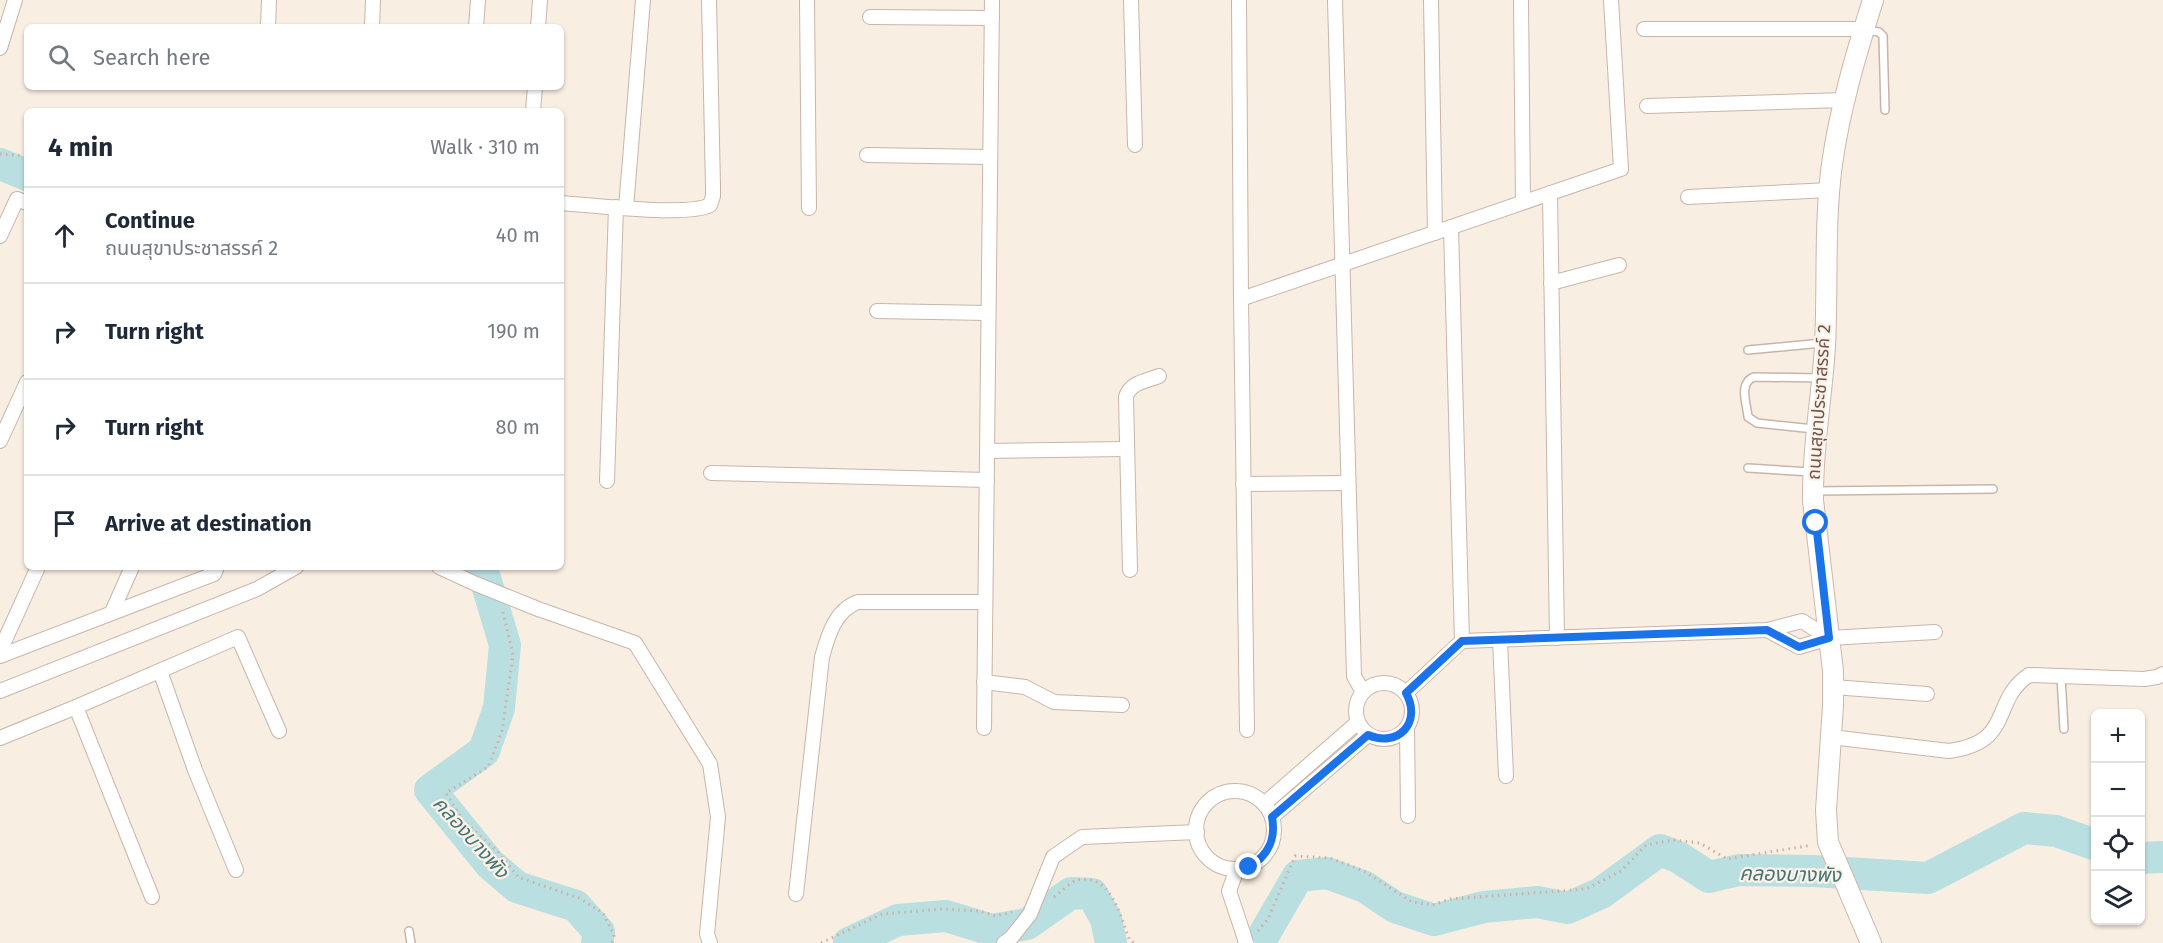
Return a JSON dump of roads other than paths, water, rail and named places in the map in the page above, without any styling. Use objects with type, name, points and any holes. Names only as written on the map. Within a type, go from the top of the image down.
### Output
[{"type":"street","points":[[0,48],[15,0]]},
{"type":"street","points":[[268,0],[268,24]]},
{"type":"street","points":[[372,24],[373,0]]},
{"type":"street","points":[[476,24],[478,0]]},
{"type":"street","points":[[538,24],[540,0]]},
{"type":"street","points":[[607,481],[621,208],[643,0]]},
{"type":"street","points":[[564,203],[621,208],[691,209],[705,208],[710,205],[712,200],[709,0]]},
{"type":"street","points":[[807,0],[808,208]]},
{"type":"street","points":[[984,728],[992,0]]},
{"type":"street","points":[[1131,0],[1135,145]]},
{"type":"street","points":[[1239,0],[1247,730]]},
{"type":"street","points":[[1335,0],[1353,676],[1363,692]]},
{"type":"street","points":[[1431,0],[1435,233]]},
{"type":"street","points":[[1521,0],[1523,202]]},
{"type":"street","points":[[1241,299],[1621,169],[1611,0]]},
{"type":"street","name":"ถนนสุขาประชาสรรค์ 2","points":[[1871,943],[1828,842],[1826,810],[1833,687],[1812,482],[1823,378],[1832,164],[1850,72],[1873,0]]},
{"type":"street","points":[[870,17],[992,18]]},
{"type":"street","points":[[1644,29],[1864,29]]},
{"type":"street","points":[[533,108],[535,90]]},
{"type":"street","points":[[1647,106],[1845,100]]},
{"type":"street","points":[[867,155],[989,157]]},
{"type":"street","points":[[1688,197],[1830,190]]},
{"type":"street","points":[[1550,193],[1557,638]]},
{"type":"street","points":[[0,236],[17,199],[24,202]]},
{"type":"street","points":[[1451,227],[1462,641]]},
{"type":"street","points":[[1551,283],[1619,265]]},
{"type":"street","points":[[877,310],[987,313]]},
{"type":"street","points":[[1130,570],[1126,397],[1132,386],[1159,376]]},
{"type":"street","points":[[0,441],[24,389]]},
{"type":"street","points":[[988,451],[1126,448]]},
{"type":"street","points":[[711,473],[987,480]]},
{"type":"street","points":[[1243,484],[1348,483]]},
{"type":"street","points":[[0,651],[37,570]]},
{"type":"street","points":[[112,612],[131,570]]},
{"type":"street","points":[[0,656],[214,574],[216,570]]},
{"type":"street","points":[[0,691],[257,589],[291,570]]},
{"type":"street","points":[[446,570],[496,592],[635,643],[710,764],[718,817],[707,934],[710,943]]},
{"type":"street","points":[[796,894],[822,657],[841,612],[848,605],[858,602],[985,602]]},
{"type":"street","points":[[1406,693],[1462,641],[1767,630],[1802,621],[1829,638]]},
{"type":"street","points":[[1767,630],[1799,647],[1829,638],[1935,633]]},
{"type":"street","points":[[0,738],[238,637],[279,731]]},
{"type":"street","points":[[1500,640],[1506,776]]},
{"type":"street","points":[[160,671],[195,770],[236,870]]},
{"type":"street","points":[[1831,737],[1949,751],[1965,749],[1981,742],[1991,734],[2010,699],[2023,679],[2029,675],[2144,679],[2163,674]]},
{"type":"street","points":[[984,682],[1025,687],[1054,702],[1122,705]]},
{"type":"street","points":[[1407,727],[1401,733],[1385,739],[1368,735],[1358,722],[1356,706],[1363,692],[1370,686],[1389,683],[1406,693],[1412,710],[1407,727],[1408,816]]},
{"type":"street","points":[[1833,687],[1927,694]]},
{"type":"street","points":[[76,707],[152,897]]},
{"type":"street","points":[[1264,804],[1358,722]]},
{"type":"street","points":[[1272,817],[1368,735]]},
{"type":"street","points":[[1236,791],[1256,797],[1264,804],[1272,817],[1274,828],[1268,851],[1254,864],[1237,869],[1212,862],[1201,848],[1197,832],[1202,812],[1216,796],[1236,791]]},
{"type":"street","points":[[1008,941],[1032,910],[1053,857],[1082,837],[1197,832]]},
{"type":"street","points":[[1237,869],[1229,891],[1248,937]]},
{"type":"lane","points":[[1864,29],[1883,33],[1885,110]]},
{"type":"lane","points":[[1748,350],[1825,343]]},
{"type":"lane","points":[[1817,429],[1751,421],[1748,417],[1744,386],[1748,379],[1754,377],[1823,378]]},
{"type":"lane","points":[[1748,468],[1812,482],[1993,489]]},
{"type":"lane","points":[[2061,676],[2064,729]]},
{"type":"lane","points":[[410,931],[411,943]]},
{"type":"waterway","name":"คลองบางพัง","points":[[0,164],[24,174]]},
{"type":"waterway","name":"คลองบางพัง","points":[[481,570],[505,645],[499,708],[484,751],[430,790],[490,864],[517,887],[576,906],[599,932],[597,943]]},
{"type":"waterway","name":"คลองบางพัง","points":[[1259,943],[1298,876],[1327,873],[1365,887],[1395,907],[1434,920],[1484,907],[1537,902],[1568,908],[1601,893],[1660,850],[1678,857],[1709,877],[1739,870],[1813,871],[1928,878],[2024,828],[2056,831],[2091,843]]},
{"type":"waterway","name":"คลองบางพัง","points":[[2145,858],[2163,857]]},
{"type":"waterway","name":"คลองบางพัง","points":[[849,943],[898,920],[946,916],[992,930],[1027,924],[1071,893],[1092,894],[1106,919],[1111,943]]}]
